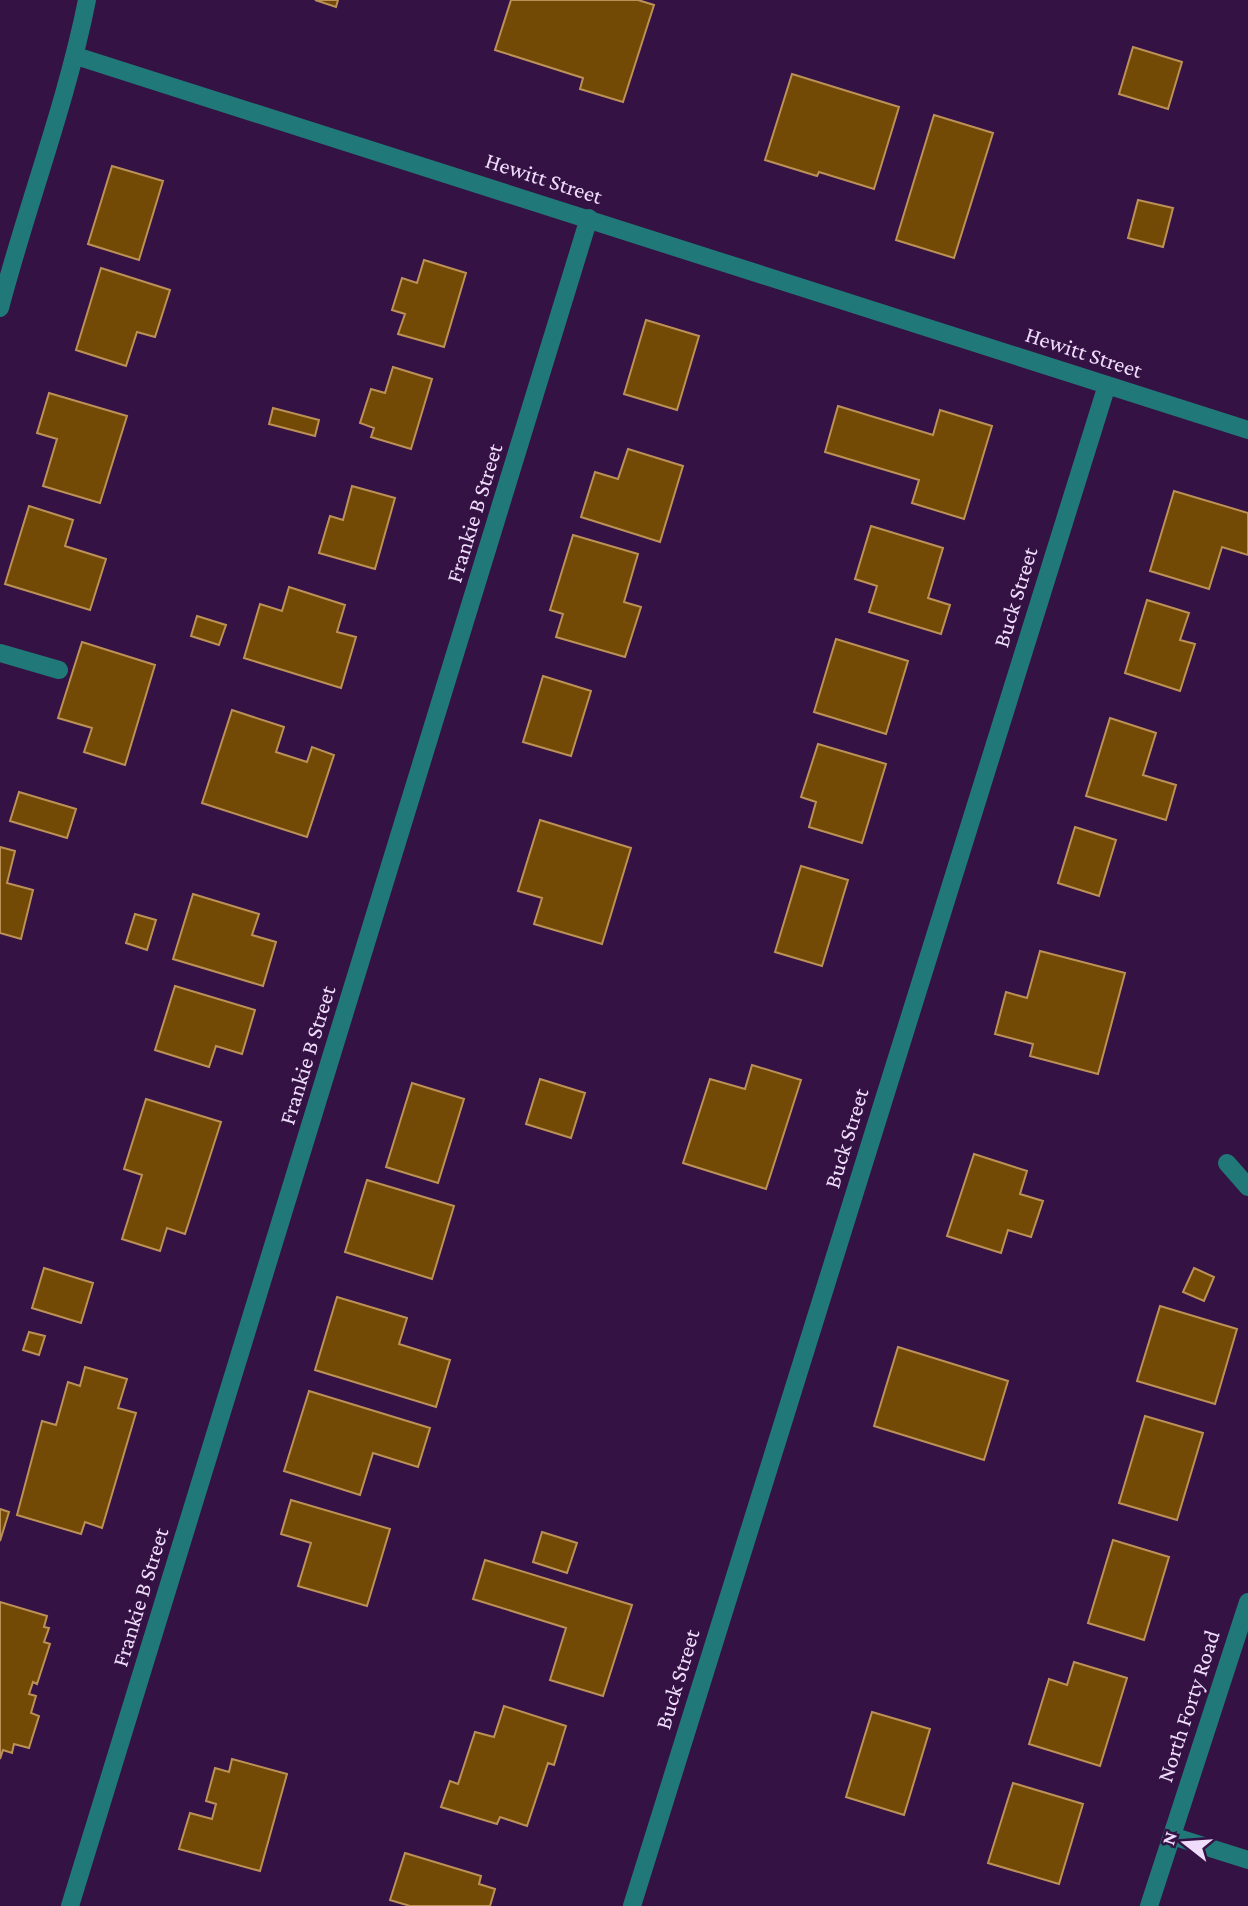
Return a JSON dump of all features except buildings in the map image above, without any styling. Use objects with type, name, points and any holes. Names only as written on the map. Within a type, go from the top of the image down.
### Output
[{"type":"street","points":[[0,308],[76,56],[87,0]]},
{"type":"street","name":"Hewitt Street","points":[[76,56],[1248,430]]},
{"type":"street","name":"Frankie B Street","points":[[70,1906],[589,218]]},
{"type":"street","name":"Buck Street","points":[[632,1906],[1107,385]]},
{"type":"street","points":[[0,653],[59,670]]},
{"type":"street","points":[[1227,1163],[1248,1187]]},
{"type":"street","name":"North Forty Road","points":[[1149,1906],[1248,1602]]},
{"type":"street","points":[[1172,1836],[1248,1860]]}]
